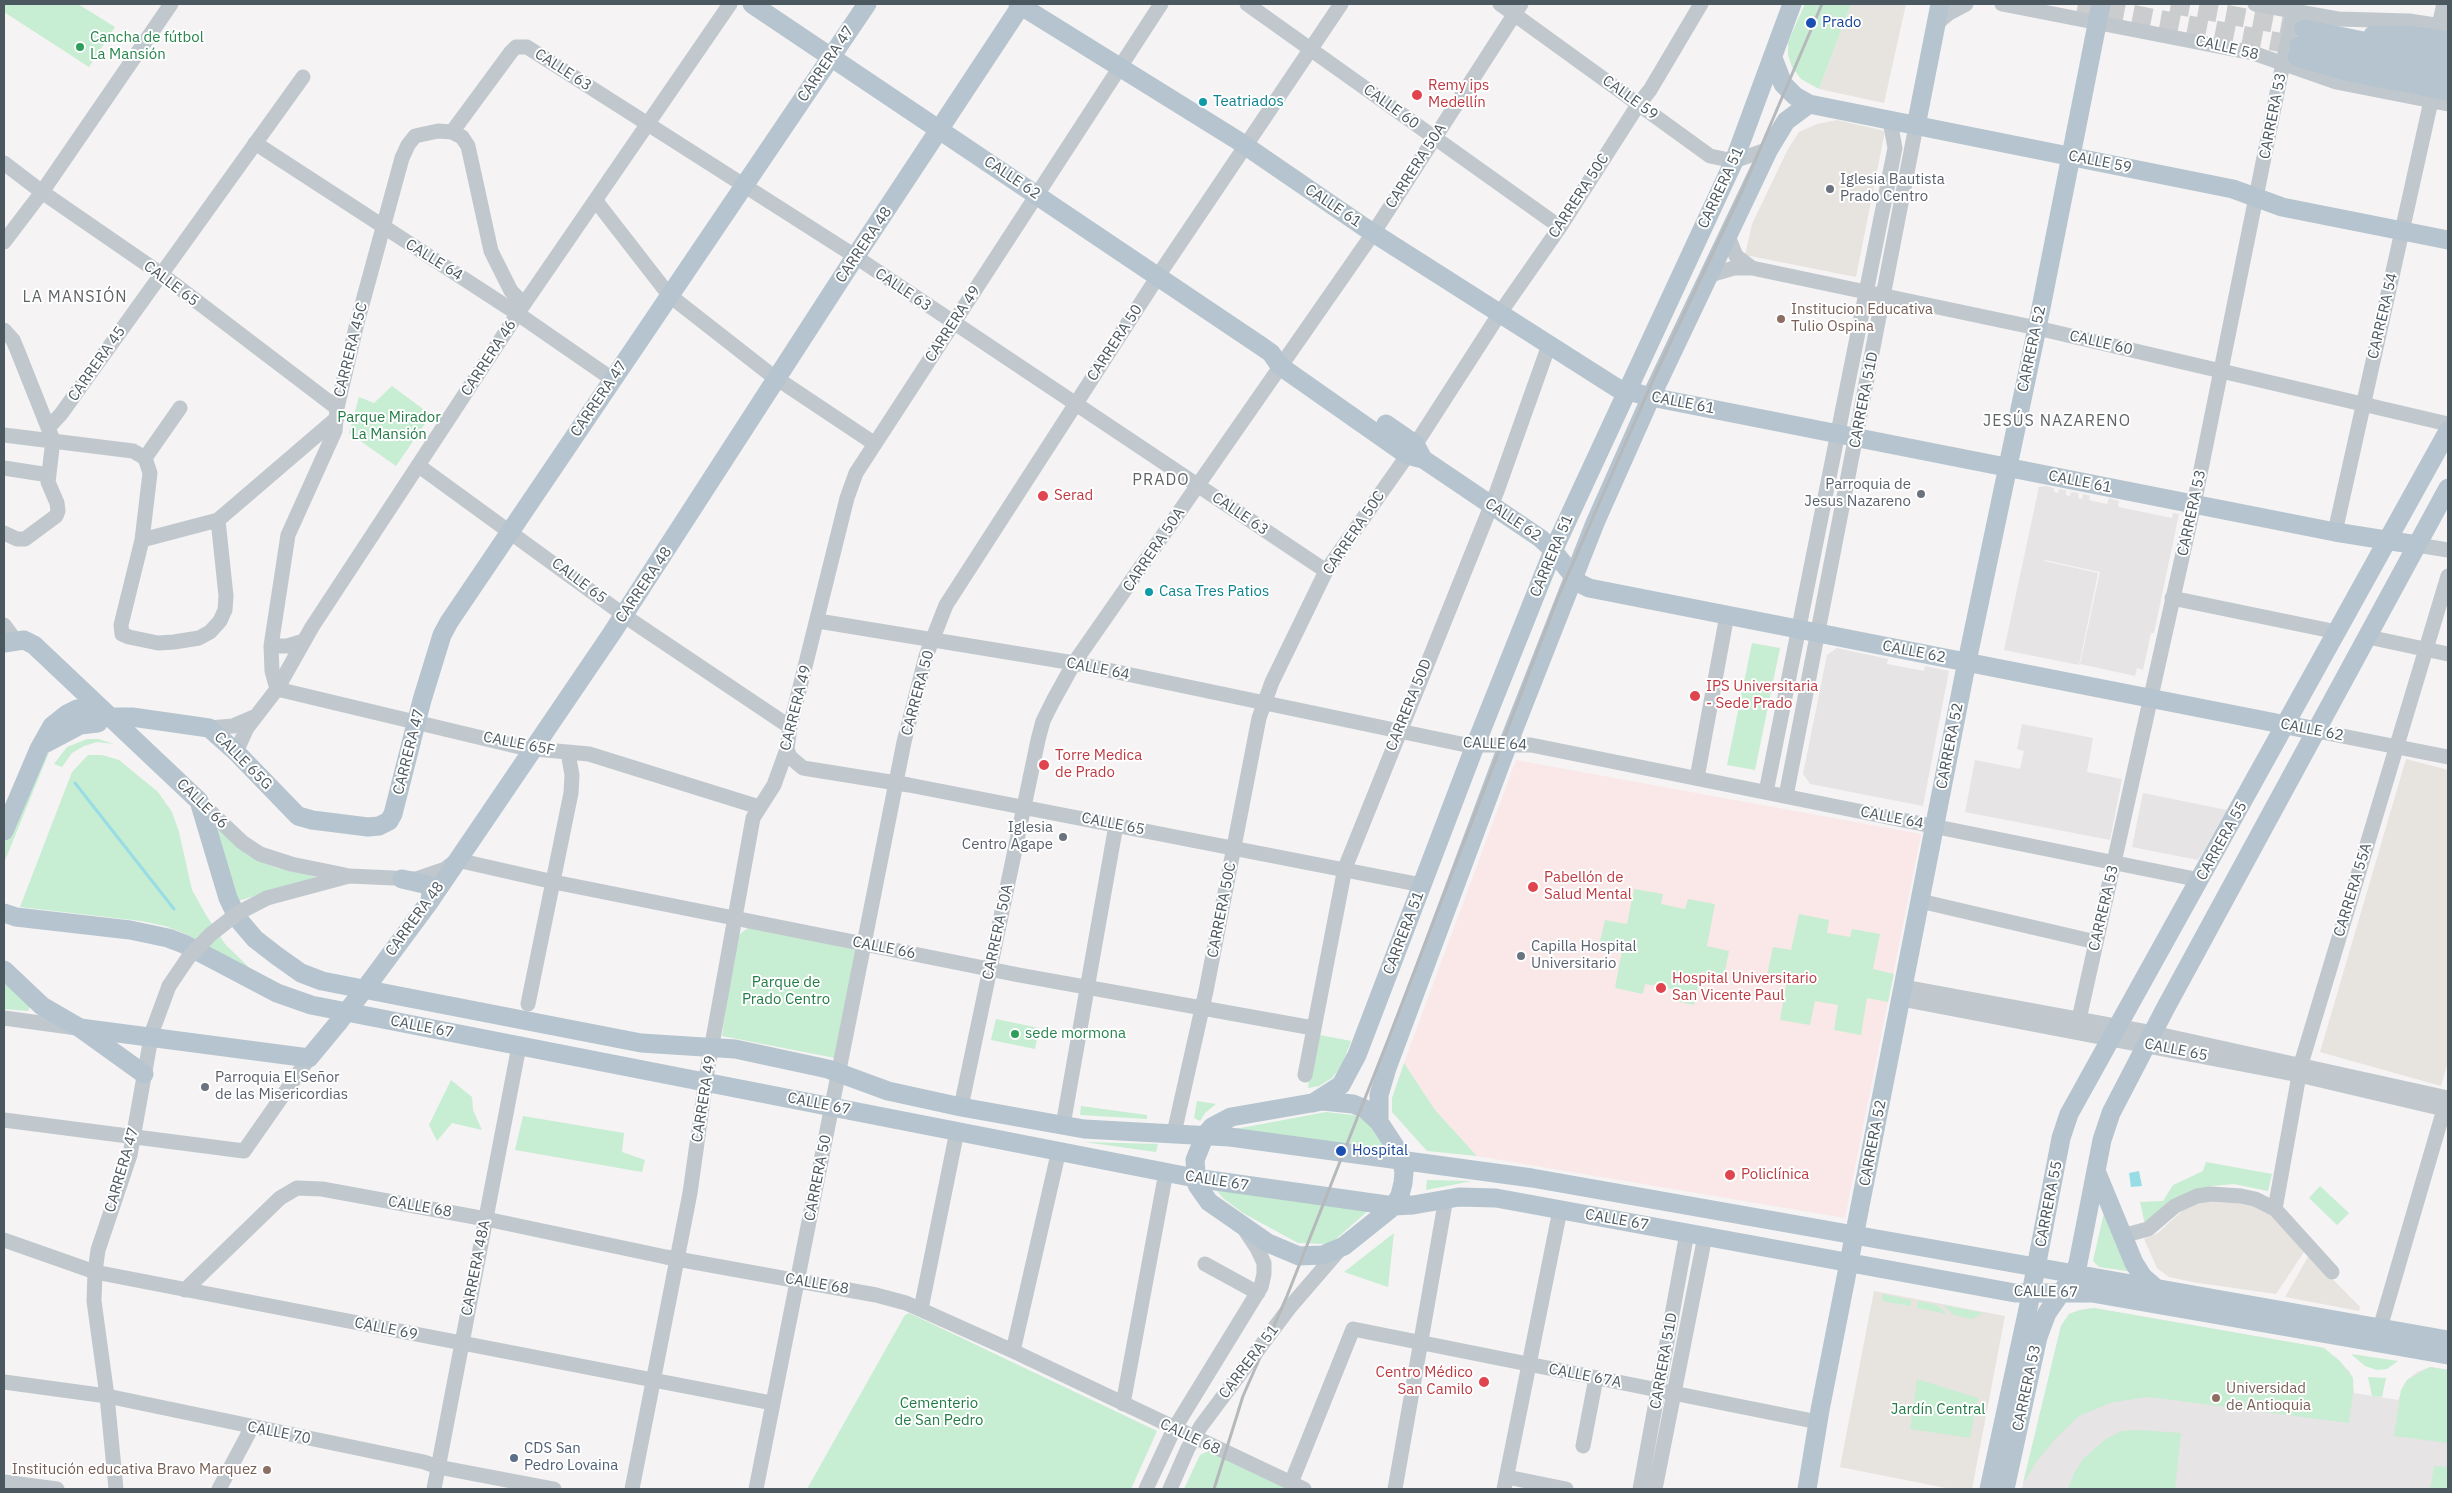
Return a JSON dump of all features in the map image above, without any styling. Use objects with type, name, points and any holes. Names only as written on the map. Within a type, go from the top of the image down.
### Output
[{"type":"main road","name":"CALLE 62","points":[[752,4],[1279,358],[1540,538],[1579,583],[1599,591],[2316,731]]},
{"type":"main road","name":"CARRERA 47","points":[[388,821],[393,814],[442,635],[463,599],[867,4]]},
{"type":"main road","name":"CALLE 61","points":[[1020,4],[1247,147],[1374,232],[1613,386],[1651,397],[2334,532],[2417,546]]},
{"type":"main road","name":"CARRERA 48","points":[[309,1058],[370,982],[430,901],[534,750],[624,615],[1020,4]]},
{"type":"main road","name":"CARRERA 51","points":[[1314,1103],[1336,1090],[1349,1074],[1472,747],[1553,551],[1734,161],[1792,4]]},
{"type":"main road","name":"CARRERA 51D","points":[[1916,126],[1940,4]]},
{"type":"main road","name":"CARRERA 52","points":[[1806,1489],[1966,662],[2037,328],[2099,13]]},
{"type":"main road","points":[[2296,49],[2332,35],[2406,35],[2445,31]]},
{"type":"main road","points":[[2332,35],[2448,58]]},
{"type":"main road","points":[[2296,49],[2448,75]]},
{"type":"main road","points":[[2296,49],[2354,73],[2448,91]]},
{"type":"main road","name":"CALLE 59","points":[[1773,58],[1783,84],[1790,92],[1809,104],[2233,189],[2282,207],[2448,240]]},
{"type":"main road","points":[[1890,121],[1907,113],[1921,99]]},
{"type":"main road","name":"CARRERA 51","points":[[1379,1122],[1378,1102],[1387,1068],[1508,744],[1573,577],[1651,397],[1769,149],[1786,121],[1809,104]]},
{"type":"main road","name":"CARRERA 55","points":[[2031,1293],[2065,1125],[2082,1088],[2200,880],[2448,431]]},
{"type":"main road","name":"CARRERA 55","points":[[2074,1274],[2080,1256],[2096,1171],[2108,1121],[2150,1039],[2448,488]]},
{"type":"main road","name":"CALLE 66","points":[[7,636],[24,640],[34,645],[199,801]]},
{"type":"main road","points":[[80,687],[83,699],[82,716]]},
{"type":"main road","points":[[82,716],[88,709],[112,717]]},
{"type":"main road","points":[[4,831],[52,726],[67,714],[82,716],[128,732]]},
{"type":"main road","name":"CALLE 65G","points":[[112,717],[147,718],[209,728],[236,752],[298,816],[312,820],[368,827],[379,826],[388,821]]},
{"type":"main road","points":[[1472,747],[1490,771],[1493,786]]},
{"type":"main road","name":"CALLE 67","points":[[199,801],[228,898],[238,919],[255,939],[310,977],[339,985],[641,1043],[712,1047],[754,1053],[839,1072],[878,1088],[961,1107],[1063,1125],[1099,1130],[1206,1135],[1525,1177],[2448,1340]]},
{"type":"main road","points":[[402,880],[428,885],[431,893],[430,901]]},
{"type":"main road","name":"CALLE 67","points":[[4,913],[16,917],[153,934],[184,944],[243,976],[298,1002],[1195,1178],[1394,1206],[1413,1205],[1446,1198],[1484,1197],[2015,1293],[2092,1293],[2448,1355]]},
{"type":"main road","points":[[4,970],[42,1006],[80,1028],[144,1074]]},
{"type":"main road","points":[[80,1028],[309,1058]]},
{"type":"main road","points":[[1333,1101],[1353,1104],[1364,1109],[1379,1122],[1397,1147],[1403,1161],[1404,1183],[1400,1195],[1394,1206],[1344,1246],[1323,1255],[1299,1256],[1278,1248],[1242,1226],[1204,1197],[1195,1178],[1195,1160],[1206,1135],[1212,1127],[1231,1117],[1333,1101]]},
{"type":"main road","points":[[2096,1171],[2138,1270],[2157,1289]]},
{"type":"main road","points":[[1703,1236],[1721,1211]]},
{"type":"main road","name":"CARRERA 53","points":[[2004,1489],[2041,1327],[2047,1313],[2074,1274]]},
{"type":"main road","name":"CARRERA 53","points":[[1989,1489],[2031,1293]]},
{"type":"street","points":[[4,242],[42,192],[171,4]]},
{"type":"street","name":"CARRERA 46","points":[[236,752],[254,717],[277,689],[304,641],[521,309],[730,4]]},
{"type":"street","name":"CARRERA 49","points":[[632,1489],[677,1258],[753,818],[774,785],[786,749],[847,498],[856,473],[1161,4]]},
{"type":"street","name":"CALLE 60","points":[[1247,4],[1560,227]]},
{"type":"street","name":"CARRERA 50","points":[[756,1489],[896,783],[924,666],[946,605],[1158,277],[1247,147],[1341,4]]},
{"type":"street","name":"CALLE 59","points":[[1500,4],[1518,9],[1638,105],[1710,156],[1734,161]]},
{"type":"street","name":"CARRERA 50C","points":[[1174,1133],[1202,1008],[1263,702],[1326,571],[1415,453],[1500,313],[1560,227],[1638,105],[1650,90],[1701,4]]},
{"type":"street","points":[[1936,24],[1949,13],[1966,4]]},
{"type":"street","name":"CALLE 58","points":[[2002,4],[2099,13],[2252,52],[2296,49],[2354,86],[2448,104]]},
{"type":"street","points":[[2255,4],[2295,8],[2349,20],[2409,21],[2445,31],[2444,4]]},
{"type":"street","name":"CARRERA 53","points":[[2079,1020],[2194,504],[2256,197],[2296,49],[2295,8]]},
{"type":"street","name":"CARRERA 50A","points":[[961,1107],[1044,721],[1074,663],[1197,486],[1279,358],[1374,232],[1518,9]]},
{"type":"street","name":"CALLE 63","points":[[452,132],[511,52],[516,47],[527,47],[855,257],[1326,571]]},
{"type":"street","name":"CARRERA 45","points":[[51,434],[61,414],[254,142],[303,77]]},
{"type":"street","name":"CARRERA 54","points":[[2334,532],[2431,101]]},
{"type":"street","name":"CARRERA 51D","points":[[1766,792],[1895,148],[1890,121]]},
{"type":"street","name":"CARRERA 51D","points":[[1786,796],[1916,126]]},
{"type":"street","name":"CARRERA 45C","points":[[277,689],[272,671],[271,646],[288,535],[329,446],[383,228],[408,145],[415,136],[425,132],[452,132]]},
{"type":"street","points":[[452,132],[462,136],[468,146],[484,224],[499,270],[521,309]]},
{"type":"street","name":"CALLE 64","points":[[254,142],[383,228],[521,309],[612,379]]},
{"type":"street","points":[[1734,161],[1769,149]]},
{"type":"street","name":"CALLE 65","points":[[4,163],[42,192],[161,274],[337,413]]},
{"type":"street","points":[[596,201],[669,295],[776,379],[875,444]]},
{"type":"street","points":[[1728,236],[1736,256],[1752,268]]},
{"type":"street","name":"CALLE 60","points":[[1710,275],[1734,268],[1752,268],[2037,328],[2448,424]]},
{"type":"street","points":[[4,330],[15,346],[51,434],[48,482],[57,503],[56,516],[25,539],[17,539],[4,534]]},
{"type":"street","name":"CARRERA 50D","points":[[1304,1074],[1345,868],[1398,731],[1491,505],[1549,345]]},
{"type":"street","points":[[145,458],[180,408]]},
{"type":"street","points":[[142,540],[218,520],[337,413]]},
{"type":"street","points":[[4,435],[51,434],[133,451],[145,458],[150,473],[142,540],[121,625],[122,634],[129,637],[158,643],[199,638],[210,632],[220,622],[225,610],[224,572],[218,520]]},
{"type":"street","name":"CALLE 65","points":[[419,466],[510,530],[624,615],[790,727]]},
{"type":"street","points":[[4,468],[49,475]]},
{"type":"street","name":"CALLE 61","points":[[2417,546],[2448,550]]},
{"type":"street","name":"CARRERA 55A","points":[[2275,1209],[2300,1069],[2448,576]]},
{"type":"street","points":[[2172,598],[2337,632]]},
{"type":"street","points":[[1697,778],[1727,616]]},
{"type":"street","name":"CALLE 64","points":[[818,621],[1074,663],[1472,747],[1508,744],[1531,745],[2200,880]]},
{"type":"street","points":[[2368,637],[2448,654]]},
{"type":"street","points":[[271,646],[288,646],[304,641]]},
{"type":"street","name":"CALLE 65F","points":[[277,689],[534,750],[589,754],[759,807]]},
{"type":"street","name":"CARRERA 46","points":[[209,728],[233,726],[254,717]]},
{"type":"street","name":"CALLE 62","points":[[2316,731],[2448,757]]},
{"type":"street","points":[[774,785],[790,773],[803,768],[790,757],[786,749]]},
{"type":"street","points":[[528,1004],[554,882],[572,784],[568,753]]},
{"type":"street","name":"CALLE 65","points":[[803,768],[896,783],[1422,884]]},
{"type":"street","name":"CALLE 66","points":[[199,801],[242,842],[260,854],[291,864],[349,876]]},
{"type":"street","points":[[1063,1125],[1116,825]]},
{"type":"street","points":[[349,876],[402,880],[416,879],[445,869],[457,860]]},
{"type":"street","name":"CALLE 66","points":[[457,860],[554,882],[991,969],[1313,1028]]},
{"type":"street","name":"CARRERA 47","points":[[116,1489],[107,1396],[94,1301],[95,1272],[98,1250],[127,1165],[151,1038],[158,1011],[169,986],[188,958],[211,934],[238,913],[267,898],[349,876]]},
{"type":"street","points":[[1920,901],[2096,942]]},
{"type":"street","name":"CALLE 65","points":[[1902,993],[2079,1020],[2114,1032]]},
{"type":"street","name":"CALLE 65","points":[[1902,993],[2300,1069],[2447,1102]]},
{"type":"street","points":[[4,1018],[80,1028]]},
{"type":"street","name":"CARRERA 48A","points":[[434,1489],[519,1046]]},
{"type":"street","name":"CARRERA 48","points":[[133,1137],[244,1151],[309,1058]]},
{"type":"street","points":[[2380,1328],[2447,1102]]},
{"type":"street","points":[[4,1120],[133,1137]]},
{"type":"street","points":[[921,1309],[957,1131]]},
{"type":"street","points":[[1013,1351],[1059,1150]]},
{"type":"street","points":[[1123,1404],[1166,1172]]},
{"type":"street","name":"CALLE 68","points":[[185,1290],[280,1198],[296,1188],[322,1189],[876,1295],[921,1309],[1297,1486]]},
{"type":"street","points":[[2122,1236],[2148,1229],[2175,1206],[2204,1195],[2241,1196],[2256,1199],[2275,1209],[2332,1272]]},
{"type":"street","points":[[1395,1489],[1446,1198]]},
{"type":"street","points":[[1560,1210],[1506,1483],[1566,1489]]},
{"type":"street","name":"CARRERA 51","points":[[1146,1489],[1174,1429],[1258,1293],[1263,1281],[1264,1262],[1258,1248],[1242,1226]]},
{"type":"street","name":"CARRERA 51D","points":[[1640,1489],[1658,1390],[1703,1236]]},
{"type":"street","name":"CARRERA 51D","points":[[1655,1489],[1676,1394],[1703,1236]]},
{"type":"street","name":"CALLE 69","points":[[4,1240],[95,1272],[772,1403]]},
{"type":"street","name":"CARRERA 51","points":[[1170,1489],[1193,1438],[1290,1308],[1329,1260],[1344,1246]]},
{"type":"street","points":[[1205,1264],[1258,1293]]},
{"type":"street","name":"CALLE 67A","points":[[1297,1486],[1353,1329],[1420,1344],[1818,1422]]},
{"type":"street","points":[[1583,1446],[1596,1378]]},
{"type":"street","name":"CALLE 70","points":[[4,1382],[107,1396],[252,1428],[415,1460],[438,1467],[554,1489]]},
{"type":"street","points":[[219,1489],[252,1428]]},
{"type":"street","points":[[4,1482],[57,1489]]},
{"type":"shaded area","points":[[1851,4],[1906,4],[1884,103],[1819,89]]},
{"type":"shaded area","points":[[1837,120],[1885,131],[1856,277],[1745,255],[1752,224],[1788,149],[1799,132],[1817,124]]},
{"type":"shaded area","points":[[2039,487],[2054,488],[2054,492],[2058,493],[2059,489],[2066,490],[2066,495],[2070,496],[2071,492],[2079,493],[2078,498],[2082,499],[2083,494],[2090,496],[2089,500],[2107,504],[2109,498],[2119,501],[2118,507],[2172,518],[2173,513],[2179,514],[2154,633],[2151,633],[2143,670],[2137,668],[2135,676],[2080,664],[2100,572],[2045,560],[2098,573],[2079,665],[2004,650]]},
{"type":"shaded area","points":[[1837,648],[1888,659],[1887,664],[1924,671],[1925,666],[1949,671],[1923,806],[1810,784],[1803,774],[1827,655]]},
{"type":"shaded area","points":[[2022,724],[2093,738],[2087,772],[2122,779],[2110,840],[1965,812],[1975,760],[2020,769],[2024,751],[2017,749]]},
{"type":"shaded area","points":[[2406,759],[2448,770],[2448,1061],[2441,1086],[2320,1052]]},
{"type":"shaded area","name":"Hospital Universitario San Vicente Paul","points":[[1516,760],[1921,834],[1845,1218],[1477,1156],[1435,1110],[1404,1063]]},
{"type":"shaded area","points":[[2143,793],[2227,810],[2198,860],[2132,847]]},
{"type":"shaded area","points":[[2210,1198],[2244,1199],[2271,1213],[2306,1249],[2276,1294],[2169,1277],[2157,1268],[2144,1239],[2158,1233],[2183,1210]]},
{"type":"shaded area","points":[[2309,1255],[2360,1307],[2359,1311],[2285,1297]]},
{"type":"shaded area","points":[[1874,1291],[2005,1316],[1972,1489],[1951,1489],[1840,1467]]},
{"type":"shaded area","name":"Universidad de Antioquia","points":[[2094,1308],[2324,1348],[2349,1371],[2353,1378],[2354,1393],[2398,1400],[2407,1380],[2417,1372],[2430,1367],[2448,1370],[2448,1489],[2022,1489],[2061,1326],[2069,1314]]},
{"type":"green space","name":"Cancha de fútbol La Mansión","points":[[4,4],[78,4],[115,27],[89,67],[4,12]]},
{"type":"green space","points":[[1805,4],[1851,4],[1819,89],[1801,79],[1792,67],[1788,55],[1788,42]]},
{"type":"green space","name":"Parque Mirador La Mansión","points":[[392,386],[431,415],[396,466],[349,433],[359,397],[374,403]]},
{"type":"green space","points":[[1752,643],[1780,648],[1755,770],[1727,765]]},
{"type":"green space","points":[[87,739],[98,739],[114,744],[97,742],[84,746],[72,753],[62,767],[54,764],[67,747]]},
{"type":"green space","points":[[52,745],[4,863],[4,844],[48,747]]},
{"type":"green space","points":[[88,755],[102,755],[119,760],[158,792],[172,812],[179,832],[192,890],[225,944],[260,978],[186,934],[165,926],[141,921],[20,907],[72,772]]},
{"type":"green space","points":[[217,825],[239,848],[253,858],[277,868],[317,877],[238,901],[213,828]]},
{"type":"green space","points":[[1634,889],[1663,894],[1661,904],[1685,909],[1688,899],[1715,904],[1707,946],[1729,951],[1724,976],[1701,972],[1694,1005],[1671,1000],[1673,989],[1645,984],[1643,994],[1615,988],[1622,951],[1599,946],[1605,920],[1627,924]]},
{"type":"green space","points":[[1799,914],[1829,920],[1827,933],[1850,937],[1852,929],[1880,934],[1873,969],[1894,974],[1888,1002],[1867,998],[1861,1035],[1834,1030],[1838,1005],[1815,1001],[1810,1025],[1780,1020],[1787,979],[1767,975],[1773,947],[1791,950]]},
{"type":"green space","name":"Parque de Prado Centro","points":[[749,927],[856,950],[835,1058],[722,1036],[735,938]]},
{"type":"green space","points":[[4,978],[31,1004],[28,1011],[4,1009]]},
{"type":"green space","name":"sede mormona","points":[[996,1019],[1039,1028],[1035,1049],[991,1040]]},
{"type":"green space","points":[[1315,1034],[1351,1041],[1342,1065],[1332,1078],[1319,1086],[1308,1088]]},
{"type":"green space","points":[[1404,1063],[1435,1110],[1477,1156],[1427,1151],[1392,1112],[1392,1098]]},
{"type":"green space","points":[[451,1080],[472,1097],[473,1110],[482,1130],[452,1123],[437,1141],[429,1125]]},
{"type":"green space","points":[[1197,1101],[1216,1104],[1205,1113],[1200,1121],[1194,1118]]},
{"type":"green space","points":[[1081,1106],[1147,1115],[1147,1119],[1080,1115]]},
{"type":"green space","points":[[1326,1112],[1353,1115],[1364,1119],[1372,1126],[1389,1153],[1230,1130]]},
{"type":"green space","points":[[523,1116],[624,1133],[622,1152],[645,1160],[642,1172],[515,1150]]},
{"type":"green space","points":[[1084,1142],[1158,1144],[1156,1152]]},
{"type":"green space","points":[[2206,1162],[2272,1174],[2268,1191],[2234,1184],[2212,1186],[2182,1195],[2145,1224],[2140,1202],[2163,1201],[2173,1185],[2203,1171]]},
{"type":"green space","points":[[1427,1180],[1472,1181],[1426,1190]]},
{"type":"green space","points":[[1213,1186],[1370,1209],[1336,1239],[1326,1244],[1298,1243],[1243,1213],[1223,1198]]},
{"type":"green space","points":[[2320,1186],[2349,1213],[2337,1225],[2309,1198]]},
{"type":"green space","points":[[2105,1208],[2133,1272],[2099,1267],[2093,1261]]},
{"type":"green space","points":[[1394,1233],[1388,1287],[1344,1272]]},
{"type":"green space","points":[[1883,1294],[1911,1300],[1910,1306],[1882,1301]]},
{"type":"green space","points":[[1918,1301],[1937,1305],[1947,1314],[1917,1308]]},
{"type":"green space","points":[[1943,1305],[1983,1313],[1972,1319],[1954,1315]]},
{"type":"green space","points":[[2094,1308],[2324,1348],[2340,1361],[2353,1378],[2349,1423],[2149,1397],[2113,1402],[2079,1416],[2056,1438],[2037,1461],[2023,1483],[2061,1326],[2069,1314]]},
{"type":"green space","name":"Cementerio de San Pedro","points":[[909,1313],[1157,1431],[1131,1489],[807,1489],[905,1315]]},
{"type":"green space","points":[[2351,1354],[2398,1361],[2387,1369],[2377,1370],[2365,1366]]},
{"type":"green space","points":[[2430,1367],[2448,1370],[2448,1443],[2394,1436],[2401,1390],[2407,1380]]},
{"type":"green space","points":[[2368,1377],[2386,1378],[2382,1397],[2372,1396]]},
{"type":"green space","name":"Jardín Central","points":[[1917,1379],[1978,1398],[1970,1438],[1910,1429]]},
{"type":"green space","points":[[2139,1430],[2181,1433],[2175,1489],[2068,1489],[2083,1459],[2106,1439],[2121,1431]]},
{"type":"green space","points":[[1208,1451],[1288,1489],[1184,1489],[1200,1455]]},
{"type":"green space","points":[[2434,1466],[2448,1467],[2448,1489],[2430,1489]]},
{"type":"water","points":[[2139,1171],[2142,1186],[2131,1187],[2129,1173]]},
{"type":"waterway","points":[[75,783],[174,909]]},
{"type":"tunnel","points":[[2078,4],[2299,46]]},
{"type":"tunnel","points":[[2171,4],[2304,29]]},
{"type":"railway","points":[[1214,1489],[1243,1396],[1287,1296],[1388,1040],[1559,595],[1657,371],[1743,189],[1822,4]]},
{"type":"place","name":"Prado","points":[[1811,23]]},
{"type":"place","name":"Cancha de fútbol La Mansión","points":[[80,47]]},
{"type":"place","name":"Remy ips Medellín","points":[[1417,95]]},
{"type":"place","name":"Teatriados","points":[[1203,102]]},
{"type":"place","name":"Iglesia Bautista Prado Centro","points":[[1830,189]]},
{"type":"place","name":"Institucion Educativa Tulio Ospina","points":[[1781,319]]},
{"type":"place","name":"Parroquia de Jesus Nazareno","points":[[1921,494]]},
{"type":"place","name":"Serad","points":[[1043,496]]},
{"type":"place","name":"Casa Tres Patios","points":[[1149,592]]},
{"type":"place","name":"IPS Universitaria - Sede Prado","points":[[1695,696]]},
{"type":"place","name":"Torre Medica de Prado","points":[[1044,765]]},
{"type":"place","name":"Iglesia Centro Agape","points":[[1063,837]]},
{"type":"place","name":"Pabellón de Salud Mental","points":[[1533,887]]},
{"type":"place","name":"Capilla Hospital Universitario","points":[[1521,956]]},
{"type":"place","name":"Hospital Universitario San Vicente Paul","points":[[1661,988]]},
{"type":"place","name":"sede mormona","points":[[1015,1034]]},
{"type":"place","name":"Parroquia El Señor de las Misericordias","points":[[205,1087]]},
{"type":"place","name":"Hospital","points":[[1341,1151]]},
{"type":"place","name":"Policlínica","points":[[1730,1175]]},
{"type":"place","name":"Centro Médico San Camilo","points":[[1484,1382]]},
{"type":"place","name":"Universidad de Antioquia","points":[[2216,1398]]},
{"type":"place","name":"CDS San Pedro Lovaina","points":[[514,1458]]},
{"type":"place","name":"Institución educativa Bravo Marquez","points":[[267,1470]]},
{"type":"district","name":"LA MANSIÓN","points":[[75,297]]},
{"type":"district","name":"JESÚS NAZARENO","points":[[2057,421]]},
{"type":"district","name":"PRADO","points":[[1161,480]]}]
